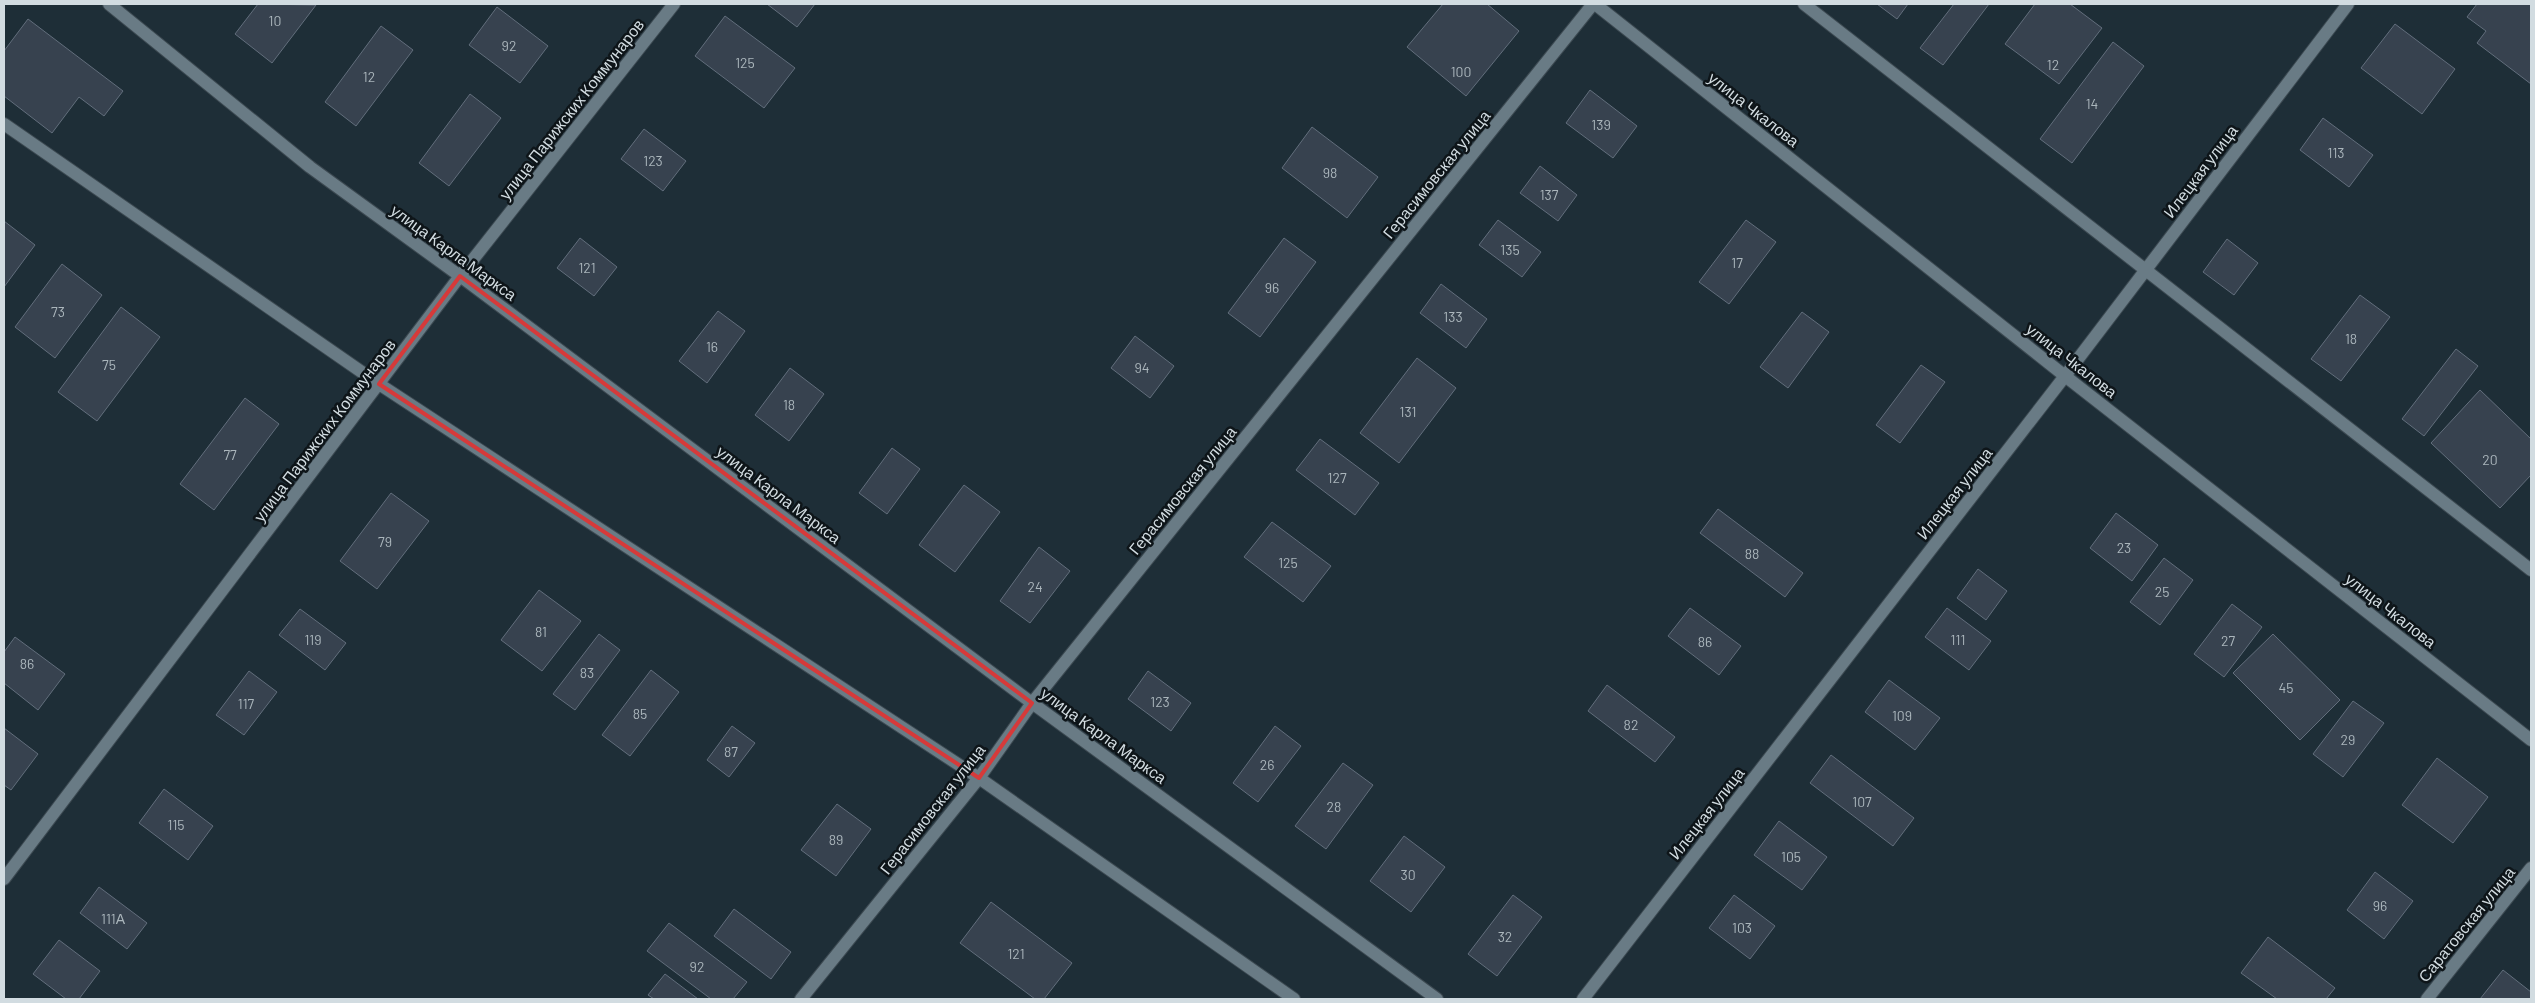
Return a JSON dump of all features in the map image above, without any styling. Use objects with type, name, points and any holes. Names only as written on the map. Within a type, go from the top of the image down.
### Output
[{"type":"street","name":"улица Карла Маркса","points":[[109,4],[310,167],[460,276],[1032,703],[1437,999]]},
{"type":"street","name":"улица Парижских Коммунаров","points":[[4,879],[460,276],[674,4]]},
{"type":"street","name":"улица Чкалова","points":[[1594,4],[2065,376],[2531,740]]},
{"type":"street","name":"Герасимовская улица","points":[[801,999],[979,778],[1032,703],[1594,4]]},
{"type":"street","points":[[1804,4],[2531,570]]},
{"type":"street","name":"Илецкая улица","points":[[1583,999],[2065,376],[2348,4]]},
{"type":"street","points":[[4,124],[379,384],[979,778],[1294,999]]},
{"type":"street","name":"Саратовская улица","points":[[2427,999],[2531,868]]},
{"type":"highlighted area","points":[[460,276],[1032,703],[979,778],[379,384]]},
{"type":"building","points":[[258,4],[316,5],[272,63],[235,34]]},
{"type":"building","points":[[767,4],[815,4],[797,27]]},
{"type":"building","points":[[1443,4],[1487,4],[1519,31],[1466,96],[1407,47]]},
{"type":"building","points":[[1877,4],[1908,4],[1897,19]]},
{"type":"building","points":[[1954,4],[1989,4],[1943,65],[1920,48]]},
{"type":"building","points":[[2035,4],[2070,4],[2102,28],[2059,84],[2005,44]]},
{"type":"building","points":[[2477,4],[2531,4],[2531,84],[2477,43],[2486,31],[2467,17]]},
{"type":"building","points":[[497,7],[548,46],[520,83],[469,45]]},
{"type":"building","points":[[725,16],[795,68],[764,108],[695,56]]},
{"type":"building","points":[[28,19],[123,91],[104,116],[79,97],[52,133],[4,96],[4,51]]},
{"type":"building","points":[[2395,24],[2455,69],[2422,114],[2361,68]]},
{"type":"building","points":[[381,26],[413,50],[356,126],[325,102]]},
{"type":"building","points":[[2113,42],[2144,66],[2072,163],[2040,139]]},
{"type":"building","points":[[1590,90],[1637,126],[1613,158],[1566,123]]},
{"type":"building","points":[[470,94],[501,118],[449,186],[419,163]]},
{"type":"building","points":[[2323,118],[2373,155],[2349,187],[2300,150]]},
{"type":"building","points":[[1312,127],[1378,177],[1347,218],[1282,168]]},
{"type":"building","points":[[644,129],[686,161],[663,191],[621,159]]},
{"type":"building","points":[[1540,166],[1577,195],[1558,221],[1520,193]]},
{"type":"building","points":[[1498,220],[1541,252],[1522,277],[1479,245]]},
{"type":"building","points":[[1746,220],[1776,242],[1729,304],[1699,282]]},
{"type":"building","points":[[4,221],[35,245],[4,287]]},
{"type":"building","points":[[580,238],[617,267],[594,296],[557,268]]},
{"type":"building","points":[[1284,238],[1316,262],[1260,337],[1228,313]]},
{"type":"building","points":[[2227,239],[2258,263],[2234,295],[2203,272]]},
{"type":"building","points":[[62,264],[102,295],[55,358],[15,327]]},
{"type":"building","points":[[1441,284],[1487,319],[1466,348],[1420,313]]},
{"type":"building","points":[[2360,295],[2390,317],[2341,381],[2311,359]]},
{"type":"building","points":[[121,307],[160,337],[97,421],[58,392]]},
{"type":"building","points":[[718,311],[745,331],[707,383],[679,361]]},
{"type":"building","points":[[1802,312],[1829,332],[1788,388],[1760,367]]},
{"type":"building","points":[[1135,336],[1174,366],[1150,398],[1111,368]]},
{"type":"building","points":[[2456,349],[2478,366],[2424,436],[2402,419]]},
{"type":"building","points":[[1417,358],[1456,388],[1399,463],[1360,433]]},
{"type":"building","points":[[1921,365],[1945,382],[1900,443],[1876,425]]},
{"type":"building","points":[[790,368],[824,394],[789,441],[755,415]]},
{"type":"building","points":[[2480,390],[2531,439],[2531,475],[2500,508],[2431,443]]},
{"type":"building","points":[[245,398],[279,424],[214,510],[180,484]]},
{"type":"building","points":[[1320,439],[1379,483],[1355,515],[1296,470]]},
{"type":"building","points":[[892,448],[920,469],[887,514],[859,493]]},
{"type":"building","points":[[964,485],[1000,512],[955,572],[919,545]]},
{"type":"building","points":[[391,493],[429,521],[377,589],[340,561]]},
{"type":"building","points":[[1718,509],[1803,573],[1785,597],[1700,533]]},
{"type":"building","points":[[2116,513],[2158,545],[2132,581],[2090,548]]},
{"type":"building","points":[[1272,522],[1331,566],[1303,602],[1244,557]]},
{"type":"building","points":[[1039,547],[1070,571],[1030,623],[1000,601]]},
{"type":"building","points":[[2164,558],[2193,580],[2160,625],[2130,602]]},
{"type":"building","points":[[1978,569],[2007,591],[1986,620],[1957,598]]},
{"type":"building","points":[[539,590],[581,621],[542,671],[501,640]]},
{"type":"building","points":[[2232,604],[2262,627],[2224,677],[2194,654]]},
{"type":"building","points":[[1690,608],[1741,646],[1719,675],[1668,636]]},
{"type":"building","points":[[1947,608],[1991,641],[1969,670],[1925,637]]},
{"type":"building","points":[[300,609],[346,643],[325,670],[279,635]]},
{"type":"building","points":[[599,634],[620,650],[575,710],[553,694]]},
{"type":"building","points":[[2273,634],[2340,700],[2300,740],[2233,673]]},
{"type":"building","points":[[15,637],[65,674],[38,710],[4,683],[4,652]]},
{"type":"building","points":[[651,670],[679,692],[630,756],[602,735]]},
{"type":"building","points":[[249,671],[277,692],[244,735],[216,715]]},
{"type":"building","points":[[1148,671],[1191,703],[1171,731],[1128,699]]},
{"type":"building","points":[[1889,680],[1940,718],[1915,750],[1865,712]]},
{"type":"building","points":[[1607,685],[1675,737],[1655,762],[1588,711]]},
{"type":"building","points":[[2353,701],[2384,723],[2343,777],[2313,754]]},
{"type":"building","points":[[732,726],[755,743],[729,777],[707,760]]},
{"type":"building","points":[[1275,726],[1301,746],[1258,802],[1233,783]]},
{"type":"building","points":[[4,728],[38,754],[11,790],[4,785]]},
{"type":"building","points":[[1831,755],[1914,818],[1893,846],[1810,783]]},
{"type":"building","points":[[2437,758],[2488,797],[2453,843],[2402,805]]},
{"type":"building","points":[[1343,763],[1373,785],[1326,849],[1295,826]]},
{"type":"building","points":[[164,789],[213,826],[188,860],[139,823]]},
{"type":"building","points":[[837,804],[871,829],[836,876],[801,850]]},
{"type":"building","points":[[1779,821],[1827,857],[1802,890],[1754,855]]},
{"type":"building","points":[[1404,836],[1445,867],[1411,912],[1370,881]]},
{"type":"building","points":[[2375,872],[2413,901],[2384,939],[2347,910]]},
{"type":"building","points":[[99,887],[147,923],[127,949],[80,913]]},
{"type":"building","points":[[1513,895],[1542,917],[1497,976],[1468,954]]},
{"type":"building","points":[[1734,895],[1775,926],[1750,959],[1709,928]]},
{"type":"building","points":[[991,902],[1072,963],[1044,999],[1035,999],[960,943]]},
{"type":"building","points":[[734,909],[791,952],[771,979],[714,936]]},
{"type":"building","points":[[669,923],[747,982],[733,999],[711,999],[647,951]]},
{"type":"building","points":[[2268,937],[2335,988],[2326,999],[2277,999],[2241,973]]},
{"type":"building","points":[[59,940],[100,971],[79,999],[66,999],[33,974]]},
{"type":"building","points":[[2503,970],[2531,992],[2531,999],[2480,999]]},
{"type":"building","points":[[665,974],[698,999],[654,999],[648,995]]}]
